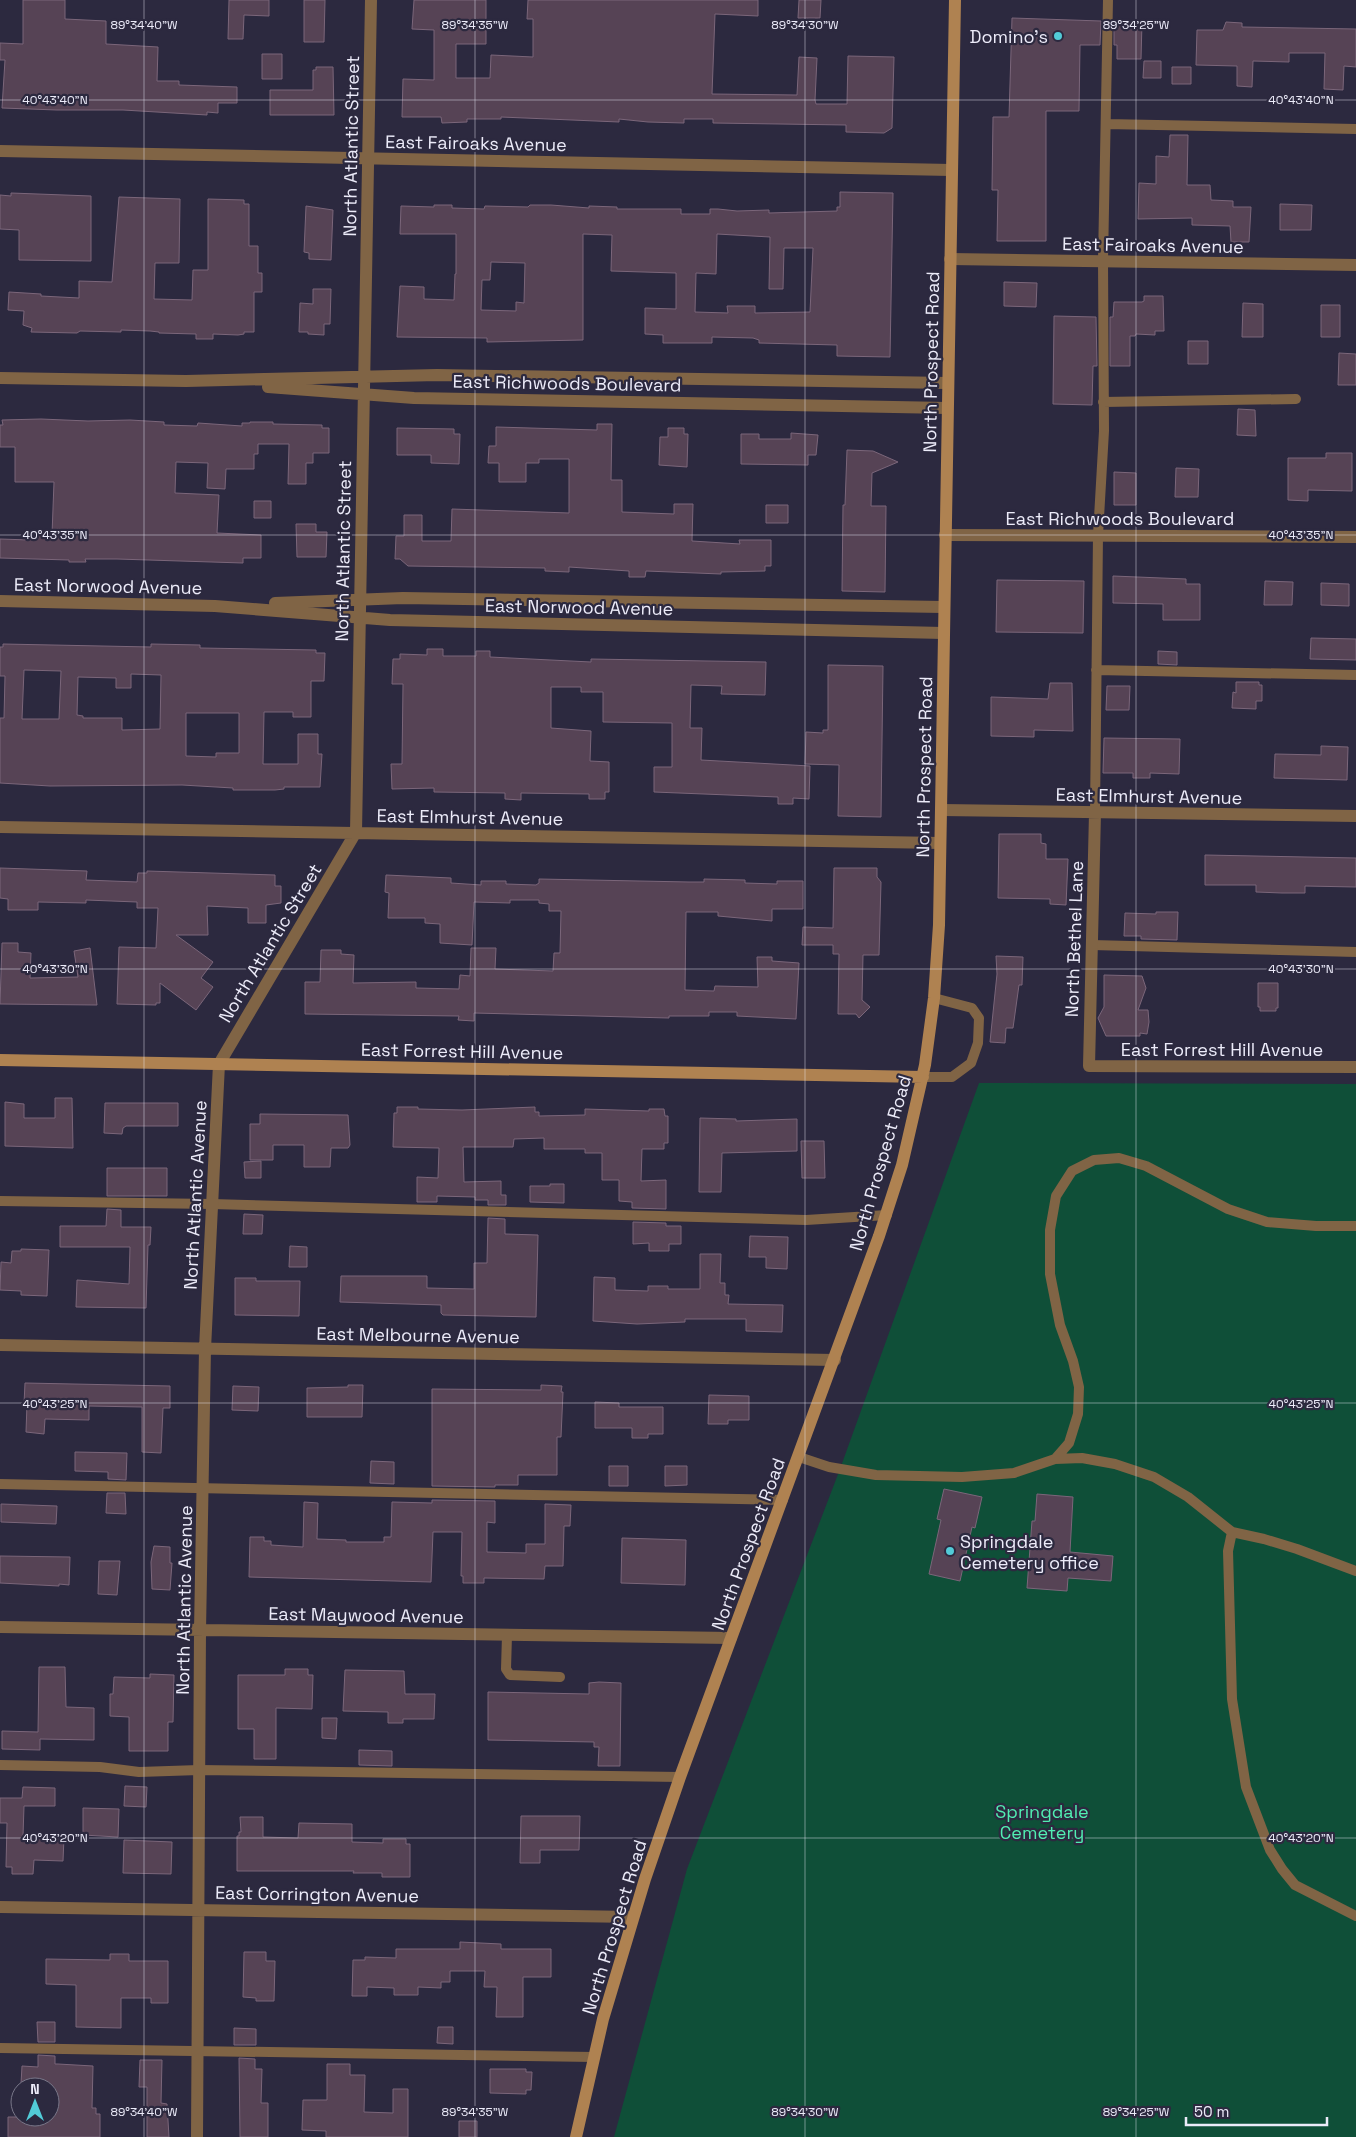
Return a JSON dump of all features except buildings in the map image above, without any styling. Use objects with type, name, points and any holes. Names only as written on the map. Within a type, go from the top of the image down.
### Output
[{"type":"main road","name":"North Prospect Road","points":[[576,2137],[594,2057],[633,1917],[680,1777],[835,1360],[886,1215],[902,1166],[923,1077],[934,998],[940,909],[943,607],[955,0]]},
{"type":"main road","name":"East Forrest Hill Avenue","points":[[0,1060],[923,1077]]},
{"type":"street","name":"North Atlantic Street","points":[[218,1064],[356,832],[371,0]]},
{"type":"street","name":"East Fairoaks Avenue","points":[[0,151],[951,170]]},
{"type":"street","name":"East Fairoaks Avenue","points":[[950,259],[1356,265]]},
{"type":"street","name":"East Richwoods Boulevard","points":[[0,378],[186,381],[437,375],[948,383]]},
{"type":"street","name":"East Richwoods Boulevard","points":[[186,381],[414,398],[948,408]]},
{"type":"street","name":"East Richwoods Boulevard","points":[[945,535],[1356,537]]},
{"type":"street","name":"East Norwood Avenue","points":[[215,606],[413,598],[943,607]]},
{"type":"street","name":"East Norwood Avenue","points":[[0,601],[215,606],[390,620],[943,633]]},
{"type":"street","name":"East Elmhurst Avenue","points":[[941,810],[1356,816]]},
{"type":"street","name":"North Bethel Lane","points":[[1089,1066],[1095,813]]},
{"type":"street","name":"East Elmhurst Avenue","points":[[0,827],[940,843]]},
{"type":"street","name":"North Atlantic Avenue","points":[[197,2137],[200,1631],[205,1349],[218,1064]]},
{"type":"street","name":"East Forrest Hill Avenue","points":[[1089,1066],[1356,1067]]},
{"type":"street","name":"East Melbourne Avenue","points":[[0,1345],[835,1360]]},
{"type":"street","name":"East Maywood Avenue","points":[[0,1627],[731,1638]]},
{"type":"street","name":"East Corrington Avenue","points":[[0,1907],[633,1917]]},
{"type":"lane","points":[[1095,813],[1108,0]]},
{"type":"lane","points":[[1106,124],[1356,129]]},
{"type":"lane","points":[[1103,402],[1296,399]]},
{"type":"lane","points":[[1096,670],[1356,675]]},
{"type":"lane","points":[[1092,945],[1356,952]]},
{"type":"lane","points":[[923,1077],[952,1077],[970,1063],[978,1042],[979,1018],[972,1008],[934,998]]},
{"type":"lane","points":[[1055,1460],[1069,1443],[1078,1414],[1079,1387],[1073,1361],[1060,1325],[1050,1274],[1050,1230],[1056,1196],[1072,1171],[1094,1160],[1119,1158],[1146,1166],[1228,1209],[1267,1222],[1316,1226],[1356,1226]]},
{"type":"lane","points":[[0,1201],[212,1204],[806,1220],[886,1215]]},
{"type":"lane","points":[[799,1457],[829,1467],[876,1475],[962,1477],[1014,1473],[1055,1460],[1082,1458],[1115,1464],[1154,1477],[1188,1497],[1232,1532],[1297,1549],[1356,1571]]},
{"type":"lane","points":[[0,1484],[783,1500]]},
{"type":"lane","points":[[1232,1532],[1228,1550],[1232,1699],[1246,1787],[1270,1850],[1295,1885],[1356,1916]]},
{"type":"lane","points":[[507,1635],[506,1669],[510,1675],[560,1677]]},
{"type":"lane","points":[[0,1765],[100,1767],[139,1772],[199,1770],[680,1777]]},
{"type":"lane","points":[[0,2048],[594,2057]]},
{"type":"green space","name":"Springdale Cemetery","points":[[979,1083],[1356,1084],[1356,2137],[614,2137],[687,1869],[840,1469]]},
{"type":"place","name":"Domino's","points":[[1058,36]]},
{"type":"place","name":"Springdale Cemetery office","points":[[950,1551]]}]
